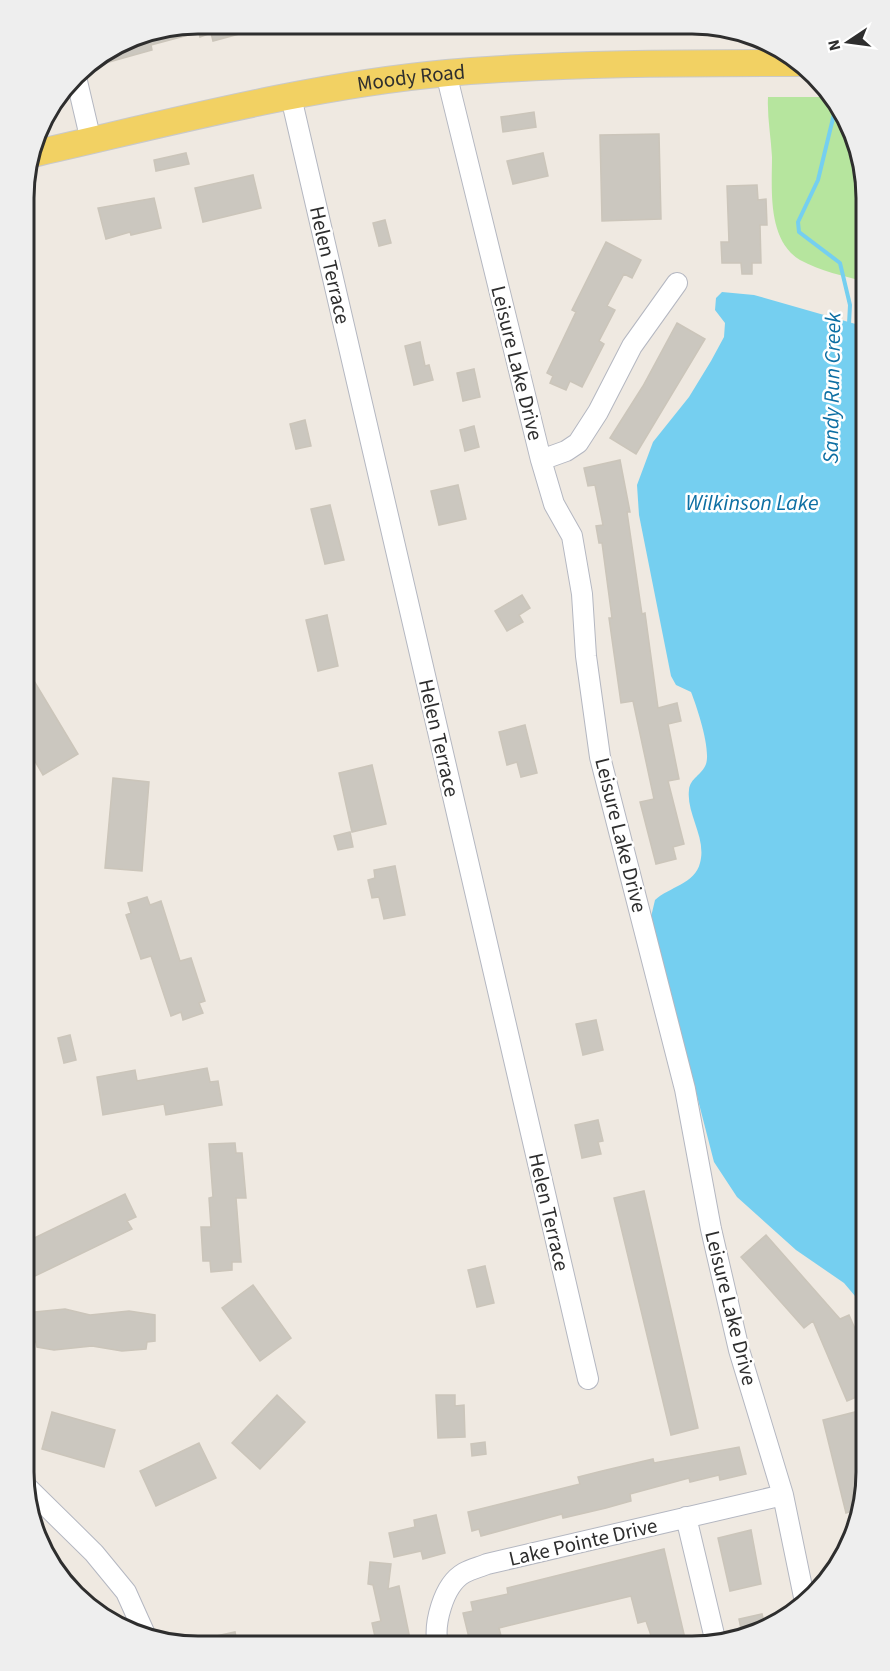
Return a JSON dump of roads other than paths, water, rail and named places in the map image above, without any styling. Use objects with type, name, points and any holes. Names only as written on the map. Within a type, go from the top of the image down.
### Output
[{"type":"main road","name":"Moody Road","points":[[41,152],[291,98],[446,74],[550,67],[785,63]]},
{"type":"street","name":"Leisure Lake Drive","points":[[446,74],[541,460],[554,504],[572,536],[582,594],[586,656],[600,757],[685,1089],[711,1229],[739,1350],[783,1495],[803,1592]]},
{"type":"street","points":[[78,87],[91,141]]},
{"type":"street","name":"Helen Terrace","points":[[291,98],[588,1379]]},
{"type":"street","points":[[541,460],[566,451],[578,443],[598,412],[632,346],[677,283]]},
{"type":"street","name":"Lake Pointe Drive","points":[[436,1636],[444,1597],[462,1574],[487,1564],[783,1495]]},
{"type":"street","points":[[37,1497],[94,1554],[126,1592],[141,1626]]},
{"type":"street","points":[[686,1517],[714,1635]]},
{"type":"water","name":"Wilkinson Lake","points":[[722,292],[754,295],[856,324],[855,1296],[844,1283],[796,1250],[737,1197],[714,1162],[651,917],[655,900],[687,881],[693,876],[700,863],[701,844],[690,808],[689,790],[692,782],[706,764],[707,749],[703,728],[691,692],[676,685],[671,676],[639,515],[637,485],[653,442],[689,397],[724,337],[725,323],[715,310],[716,298]]},
{"type":"waterway","name":"Sandy Run Creek","points":[[833,116],[818,180],[798,222],[799,232],[840,263],[850,305],[849,324]]}]
